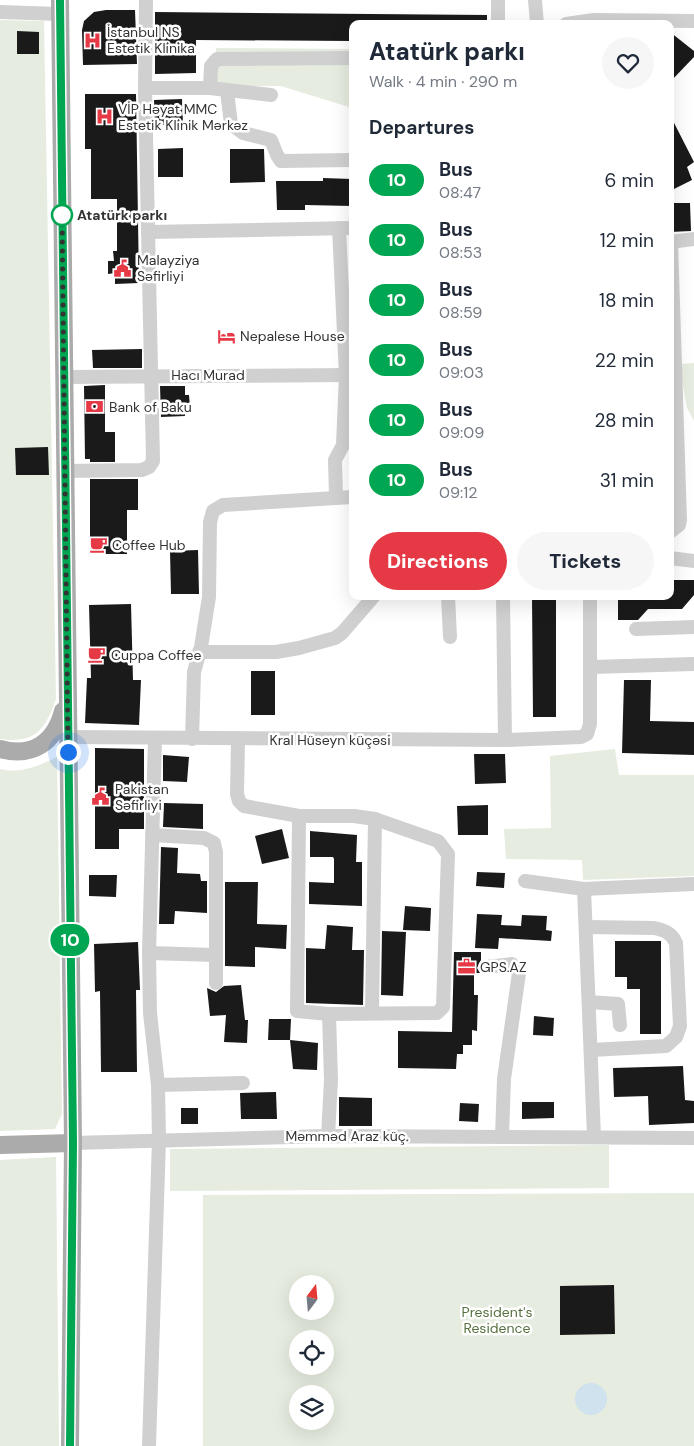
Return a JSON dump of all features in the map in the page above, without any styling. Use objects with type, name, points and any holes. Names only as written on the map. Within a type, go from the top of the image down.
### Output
[{"type":"main road","points":[[59,7],[73,1143],[70,1446]]},
{"type":"main road","points":[[44,744],[60,723],[67,698]]},
{"type":"main road","points":[[0,749],[18,751],[68,737]]},
{"type":"main road","name":"Məmməd Araz küç.","points":[[0,1145],[73,1143]]},
{"type":"street","points":[[64,471],[142,470],[149,467],[155,452],[145,88],[146,0]]},
{"type":"street","points":[[498,0],[498,20]]},
{"type":"street","points":[[535,0],[537,20]]},
{"type":"street","points":[[0,12],[59,7]]},
{"type":"street","points":[[674,21],[694,21]]},
{"type":"street","points":[[210,88],[211,66],[217,59],[349,58]]},
{"type":"street","points":[[145,88],[210,88],[271,95]]},
{"type":"street","points":[[227,91],[230,124],[243,133],[270,140],[276,155],[281,161],[349,160]]},
{"type":"street","points":[[148,232],[346,228],[349,375],[343,445],[335,460],[336,497]]},
{"type":"street","points":[[674,242],[694,239]]},
{"type":"street","points":[[674,335],[680,520],[679,525],[674,529]]},
{"type":"street","name":"Hacı Murad","points":[[63,377],[349,375]]},
{"type":"street","points":[[192,739],[194,672],[209,597],[210,522],[213,511],[223,505],[349,497]]},
{"type":"street","points":[[674,558],[694,561]]},
{"type":"street","points":[[199,652],[276,652],[335,638],[342,633],[371,600]]},
{"type":"street","points":[[448,600],[450,637]]},
{"type":"street","points":[[503,600],[505,740]]},
{"type":"street","points":[[590,600],[591,668],[694,664]]},
{"type":"street","points":[[636,629],[694,627]]},
{"type":"street","name":"Kral Hüseyn küçəsi","points":[[68,737],[238,740],[505,740],[581,737],[589,730],[591,668]]},
{"type":"street","points":[[149,1446],[160,1140],[158,1085],[150,1013],[149,953],[155,739]]},
{"type":"street","points":[[238,740],[239,801],[244,806],[299,816],[354,816],[375,819],[438,841],[444,846],[448,854],[446,936],[443,1007],[437,1012],[329,1014],[301,1013],[297,1011],[295,1007],[299,816]]},
{"type":"street","points":[[372,1012],[375,819]]},
{"type":"street","points":[[152,835],[204,838],[214,843],[216,852],[216,983]]},
{"type":"street","points":[[526,880],[584,889],[694,884]]},
{"type":"street","points":[[584,889],[594,1137]]},
{"type":"street","points":[[587,927],[654,928],[662,930],[674,938],[676,943],[680,1026],[676,1037],[666,1046],[591,1050]]},
{"type":"street","points":[[149,953],[215,955]]},
{"type":"street","points":[[486,967],[512,964],[519,973],[504,1078],[502,1136]]},
{"type":"street","points":[[589,1002],[618,1004],[620,1025]]},
{"type":"street","points":[[328,1136],[332,1080],[329,1014]]},
{"type":"street","points":[[158,1085],[243,1083]]},
{"type":"street","name":"Məmməd Araz küç.","points":[[73,1143],[328,1136],[694,1138]]},
{"type":"green space","name":"Atatürk parkı","points":[[0,20],[44,21],[56,699],[43,727],[30,737],[12,740],[0,739]]},
{"type":"green space","points":[[216,48],[349,49],[349,107],[281,86],[215,86]]},
{"type":"green space","points":[[694,363],[694,421],[687,408],[679,364]]},
{"type":"green space","points":[[615,749],[619,775],[694,775],[694,876],[583,880],[582,860],[506,859],[504,829],[551,828],[550,756]]},
{"type":"green space","points":[[57,757],[62,1114],[55,1129],[0,1131],[0,769],[22,770]]},
{"type":"green space","points":[[609,1145],[609,1188],[170,1191],[170,1149]]},
{"type":"green space","points":[[56,1157],[59,1446],[0,1446],[0,1160]]},
{"type":"green space","name":"President's Residence","points":[[694,1193],[694,1446],[203,1446],[203,1195]]},
{"type":"water","points":[[591,1383],[603,1387],[607,1399],[603,1411],[591,1415],[579,1411],[575,1399],[579,1387]]},
{"type":"building","points":[[135,10],[137,64],[83,65],[82,30],[84,21],[94,12]]},
{"type":"building","points":[[155,12],[487,15],[487,20],[349,20],[349,41],[196,40],[196,73],[155,74]]},
{"type":"building","points":[[17,31],[39,32],[39,54],[17,54]]},
{"type":"building","points":[[674,35],[694,51],[694,57],[674,78]]},
{"type":"building","points":[[85,94],[136,94],[139,283],[115,284],[115,273],[108,274],[108,261],[114,261],[113,251],[117,251],[117,199],[91,199],[91,149],[85,149]]},
{"type":"building","points":[[182,99],[183,124],[155,125],[154,100]]},
{"type":"building","points":[[674,123],[694,162],[687,167],[692,180],[674,189]]},
{"type":"building","points":[[183,148],[183,177],[158,177],[158,149]]},
{"type":"building","points":[[230,149],[264,149],[265,182],[230,183]]},
{"type":"building","points":[[323,178],[349,179],[349,206],[305,205],[305,210],[277,210],[276,181],[323,181]]},
{"type":"building","points":[[674,203],[690,203],[691,231],[674,232]]},
{"type":"building","points":[[142,349],[142,368],[93,368],[92,350]]},
{"type":"building","name":"Bank of Baku","points":[[105,385],[105,432],[115,432],[115,462],[90,462],[90,459],[85,459],[84,386]]},
{"type":"building","points":[[160,386],[185,386],[185,395],[189,395],[190,407],[184,408],[185,416],[161,417]]},
{"type":"building","points":[[48,447],[49,475],[16,475],[15,448]]},
{"type":"building","points":[[90,479],[138,479],[138,510],[127,510],[127,554],[90,554]]},
{"type":"building","points":[[198,550],[199,594],[171,594],[170,551]]},
{"type":"building","points":[[674,580],[694,580],[694,595],[682,609],[648,609],[638,620],[618,620],[618,600],[674,600]]},
{"type":"building","points":[[532,600],[556,600],[556,717],[533,717]]},
{"type":"building","points":[[131,604],[133,680],[141,680],[139,725],[85,723],[87,678],[91,678],[89,605]]},
{"type":"building","points":[[251,671],[275,671],[275,715],[251,715]]},
{"type":"building","points":[[624,680],[651,680],[650,721],[694,722],[694,755],[622,753]]},
{"type":"building","points":[[95,748],[144,749],[144,829],[119,829],[119,849],[95,849]]},
{"type":"building","points":[[474,754],[505,754],[506,783],[475,784]]},
{"type":"building","points":[[163,755],[189,757],[187,782],[163,781]]},
{"type":"building","points":[[164,803],[203,804],[203,829],[163,827]]},
{"type":"building","points":[[488,805],[488,835],[458,835],[457,806]]},
{"type":"building","points":[[282,829],[289,858],[262,864],[255,836]]},
{"type":"building","points":[[310,831],[357,835],[356,862],[362,862],[362,906],[309,904],[309,882],[334,883],[333,857],[310,857]]},
{"type":"building","points":[[161,847],[178,848],[177,873],[200,874],[201,881],[207,881],[207,913],[175,911],[174,924],[159,924]]},
{"type":"building","points":[[477,872],[505,873],[504,888],[476,886]]},
{"type":"building","points":[[89,875],[117,875],[116,897],[89,896]]},
{"type":"building","points":[[225,882],[258,882],[257,924],[287,925],[286,949],[255,947],[255,967],[225,966]]},
{"type":"building","points":[[405,906],[431,908],[430,931],[403,930]]},
{"type":"building","points":[[477,914],[502,915],[501,925],[521,926],[522,915],[547,916],[546,930],[552,931],[551,941],[499,938],[498,949],[475,948]]},
{"type":"building","points":[[327,925],[353,927],[352,950],[364,950],[363,1005],[306,1003],[306,948],[325,949]]},
{"type":"building","points":[[382,931],[406,932],[403,996],[381,995]]},
{"type":"building","points":[[615,941],[661,941],[661,1034],[640,1034],[640,989],[627,989],[627,977],[615,977]]},
{"type":"building","points":[[138,942],[140,990],[136,990],[137,1072],[101,1072],[100,991],[95,992],[94,944]]},
{"type":"building","points":[[454,952],[481,952],[481,960],[477,968],[480,973],[474,973],[474,995],[478,995],[477,1031],[472,1030],[472,1045],[463,1045],[463,1054],[457,1054],[456,1069],[398,1068],[398,1031],[452,1032]]},
{"type":"building","points":[[241,985],[245,1020],[248,1020],[247,1043],[224,1042],[226,1015],[210,1016],[207,988],[216,992],[224,986]]},
{"type":"building","points":[[534,1016],[554,1018],[553,1036],[533,1035]]},
{"type":"building","points":[[269,1019],[291,1019],[290,1040],[268,1040]]},
{"type":"building","points":[[290,1040],[318,1043],[317,1070],[293,1069]]},
{"type":"building","points":[[683,1066],[685,1100],[694,1101],[694,1123],[649,1125],[648,1096],[614,1097],[613,1068]]},
{"type":"building","points":[[276,1092],[277,1119],[241,1119],[240,1093]]},
{"type":"building","points":[[339,1097],[372,1098],[372,1126],[339,1126]]},
{"type":"building","points":[[522,1102],[554,1102],[554,1118],[522,1119]]},
{"type":"building","points":[[460,1103],[479,1104],[478,1122],[459,1121]]},
{"type":"building","points":[[181,1108],[198,1108],[198,1124],[181,1124]]},
{"type":"building","points":[[614,1285],[615,1334],[560,1335],[560,1286]]},
{"type":"bus line","name":"10","points":[[60,0],[70,1023],[73,1143],[70,1446]]},
{"type":"place","name":"İstanbul NS Estetik Klinika","points":[[93,40]]},
{"type":"place","name":"VİP Həyat MMC Estetik Klinik Mərkəz","points":[[104,117]]},
{"type":"place","name":"Atatürk parkı","points":[[62,215]]},
{"type":"place","name":"Malayziya Səfirliyi","points":[[123,268]]},
{"type":"place","name":"Nepalese House","points":[[226,336]]},
{"type":"place","name":"Bank of Baku","points":[[95,407]]},
{"type":"place","name":"Coffee Hub","points":[[98,545]]},
{"type":"place","name":"Cuppa Coffee","points":[[97,655]]},
{"type":"place","name":"Pakistan Səfirliyi","points":[[101,797]]},
{"type":"place","name":"GPS.AZ","points":[[466,967]]},
{"type":"route","points":[[62,215],[68,752]]}]
